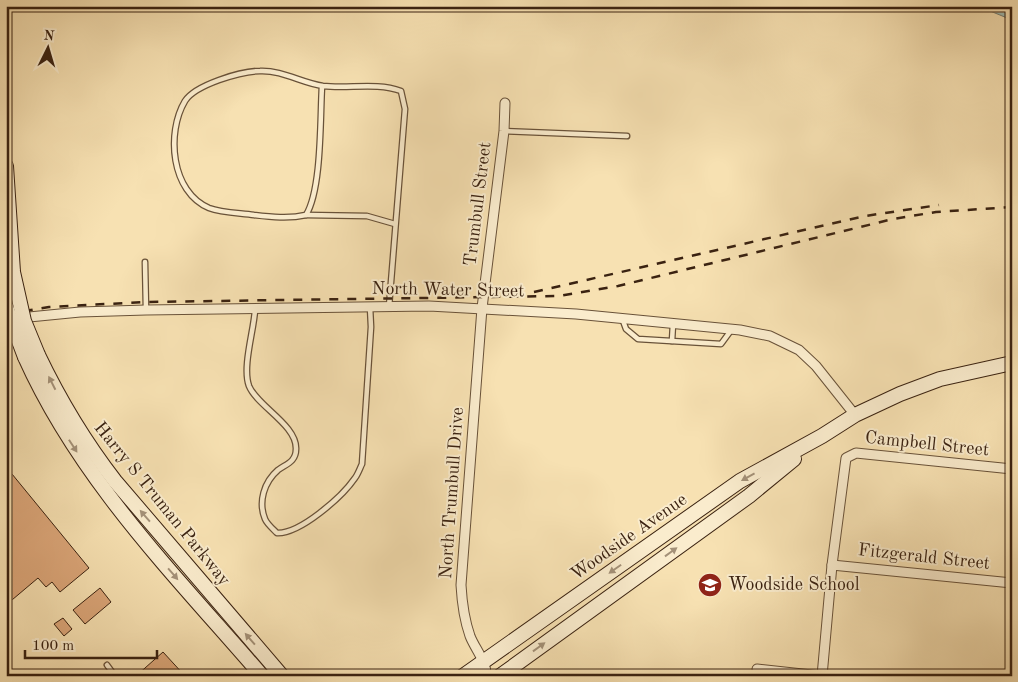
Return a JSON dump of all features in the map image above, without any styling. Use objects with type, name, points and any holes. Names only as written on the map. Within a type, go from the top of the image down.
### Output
[{"type":"main road","name":"Harry S Truman Parkway","points":[[6,166],[13,272],[32,356],[50,407],[95,479],[146,542],[262,676]]},
{"type":"main road","name":"Harry S Truman Parkway","points":[[6,307],[32,356],[92,452],[282,676]]},
{"type":"main road","name":"Woodside Avenue","points":[[463,676],[740,481],[822,436],[855,415],[908,391],[976,370],[1012,363]]},
{"type":"main road","name":"Woodside Avenue","points":[[500,676],[749,496],[822,436]]},
{"type":"street","name":"Trumbull Street","points":[[482,308],[504,130],[505,103]]},
{"type":"street","name":"North Water Street","points":[[6,320],[80,312],[146,310],[370,307],[482,308],[622,318],[732,329],[770,336],[800,350],[816,366],[855,415]]},
{"type":"street","name":"North Trumbull Drive","points":[[482,308],[461,585],[462,609],[470,634],[486,669],[486,676]]},
{"type":"street","name":"Campbell Street","points":[[832,565],[846,458],[856,453],[1012,469]]},
{"type":"street","name":"Fitzgerald Street","points":[[832,565],[1012,583]]},
{"type":"street","points":[[757,669],[821,676],[832,565]]},
{"type":"lane","points":[[389,307],[405,109],[402,91],[390,86],[322,86],[302,79],[261,71],[243,74],[200,87],[186,100],[177,122],[175,160],[177,170],[188,192],[208,208],[270,216],[367,216],[395,224]]},
{"type":"lane","points":[[306,215],[313,204],[316,186],[322,86]]},
{"type":"lane","points":[[504,130],[627,136]]},
{"type":"lane","points":[[145,262],[146,310]]},
{"type":"lane","points":[[255,310],[248,362],[249,385],[284,425],[296,444],[296,452],[291,462],[278,470],[269,480],[264,490],[262,506],[265,520],[277,533],[286,534],[324,510],[356,478],[362,464],[371,327],[370,307]]},
{"type":"lane","points":[[622,318],[626,329],[638,339],[721,344],[732,329]]},
{"type":"lane","points":[[672,341],[673,324]]},
{"type":"lane","points":[[107,665],[115,676]]},
{"type":"water","points":[[978,6],[1012,6],[1012,20]]},
{"type":"building","points":[[12,474],[89,568],[60,592],[52,582],[46,587],[38,578],[6,605],[6,479]]},
{"type":"building","points":[[100,588],[111,602],[85,624],[73,610]]},
{"type":"building","points":[[63,618],[72,629],[64,636],[54,624]]},
{"type":"building","points":[[163,652],[185,676],[136,676]]},
{"type":"railway","points":[[534,292],[865,216],[939,205]]},
{"type":"railway","points":[[6,314],[49,307],[145,302],[559,296],[618,286],[893,219],[936,212],[1012,207]]},
{"type":"place","name":"Woodside School","points":[[710,585]]}]
